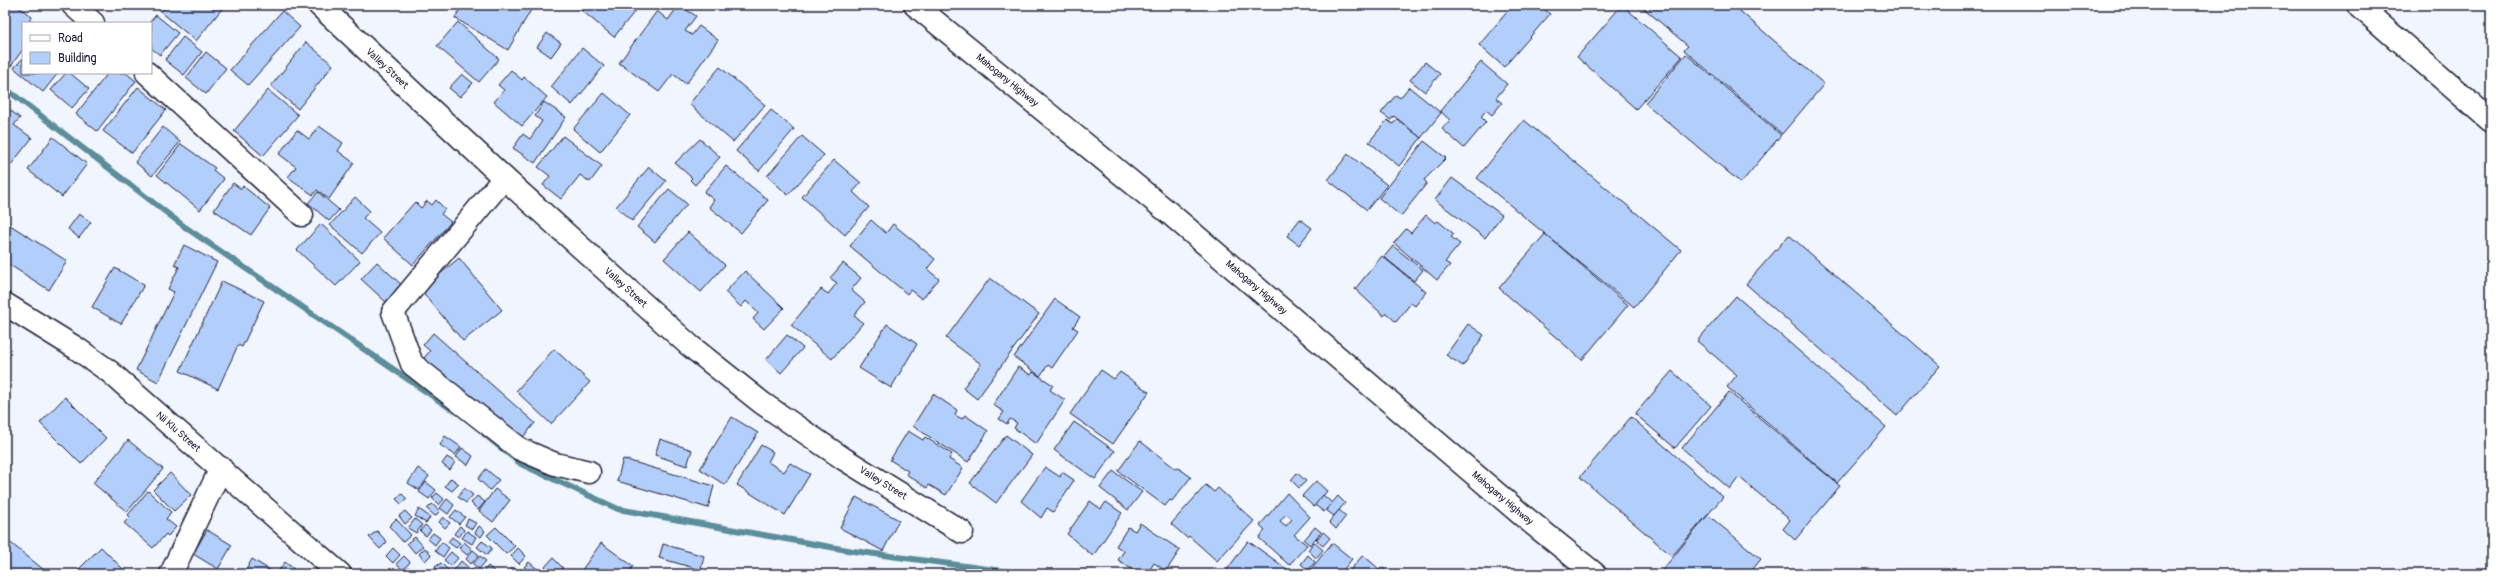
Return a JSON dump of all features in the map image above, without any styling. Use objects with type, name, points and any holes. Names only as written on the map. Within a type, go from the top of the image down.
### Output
[{"type":"street","points":[[73,5],[92,22]]},
{"type":"street","name":"Valley Street","points":[[319,5],[504,178],[689,345],[762,403],[844,459],[962,532]]},
{"type":"street","name":"Mahogany Highway","points":[[915,5],[1168,212],[1522,515],[1595,574]]},
{"type":"street","points":[[2358,5],[2491,121]]},
{"type":"street","points":[[148,74],[302,215]]},
{"type":"street","points":[[504,178],[393,312],[397,326],[412,364],[520,449],[555,464],[589,472]]},
{"type":"street","name":"Nii Klu Street","points":[[5,304],[76,348],[110,372],[340,574]]},
{"type":"street","points":[[171,574],[221,468]]},
{"type":"building","points":[[11,5],[16,5],[32,17],[29,21],[31,22],[22,22],[22,50],[11,66],[5,62],[5,13]]},
{"type":"building","points":[[167,5],[225,5],[196,41],[161,12]]},
{"type":"building","points":[[462,5],[527,5],[532,8],[508,50],[455,18]]},
{"type":"building","points":[[575,5],[640,5],[614,37]]},
{"type":"building","points":[[679,5],[696,16],[685,31],[692,35],[699,26],[718,40],[686,84],[673,74],[659,92],[619,63],[657,11],[668,20]]},
{"type":"building","points":[[1513,5],[1539,5],[1550,14],[1504,67],[1479,45]]},
{"type":"building","points":[[1622,5],[1682,57],[1636,109],[1577,57]]},
{"type":"building","points":[[1640,5],[1733,5],[1824,84],[1782,134],[1684,50],[1688,46]]},
{"type":"building","points":[[282,11],[300,27],[248,85],[230,70]]},
{"type":"building","points":[[156,15],[178,33],[160,55],[152,49],[152,22],[150,22]]},
{"type":"building","points":[[458,22],[499,59],[479,82],[437,46]]},
{"type":"building","points":[[547,33],[561,43],[551,57],[537,47]]},
{"type":"building","points":[[183,37],[202,52],[184,75],[165,60]]},
{"type":"building","points":[[306,42],[333,65],[298,109],[271,86]]},
{"type":"building","points":[[582,48],[604,66],[572,105],[551,87]]},
{"type":"building","points":[[206,52],[226,68],[206,94],[186,78]]},
{"type":"building","points":[[1686,54],[1781,135],[1741,183],[1645,103]]},
{"type":"building","points":[[22,59],[22,74],[57,74],[43,92],[14,68]]},
{"type":"building","points":[[1425,62],[1440,74],[1425,92],[1410,80]]},
{"type":"building","points":[[1481,62],[1507,84],[1496,98],[1502,103],[1492,115],[1486,110],[1481,117],[1486,122],[1464,148],[1442,129],[1450,120],[1440,111]]},
{"type":"building","points":[[720,67],[765,105],[733,142],[689,104]]},
{"type":"building","points":[[511,70],[522,80],[524,77],[547,97],[522,126],[494,102],[504,90],[498,85]]},
{"type":"building","points":[[65,74],[71,74],[89,89],[72,108],[51,90]]},
{"type":"building","points":[[107,74],[127,74],[136,81],[97,131],[76,114]]},
{"type":"building","points":[[462,74],[473,83],[460,97],[449,88]]},
{"type":"building","points":[[138,87],[166,110],[132,153],[103,131]]},
{"type":"building","points":[[1409,87],[1441,113],[1421,138],[1394,116],[1391,120],[1381,113],[1396,95],[1400,98]]},
{"type":"building","points":[[268,90],[298,115],[263,156],[234,131]]},
{"type":"building","points":[[604,93],[630,115],[600,152],[573,129]]},
{"type":"building","points":[[544,102],[566,117],[535,163],[513,148],[523,134],[530,139],[542,121],[535,116]]},
{"type":"building","points":[[5,106],[20,118],[14,125],[32,138],[10,166],[5,162]]},
{"type":"building","points":[[771,110],[794,129],[759,171],[736,151]]},
{"type":"building","points":[[1397,119],[1421,138],[1399,166],[1369,142],[1387,120],[1393,124]]},
{"type":"building","points":[[1524,120],[1681,250],[1634,307],[1477,178]]},
{"type":"building","points":[[319,126],[343,143],[338,151],[354,163],[329,199],[317,190],[313,195],[288,177],[296,167],[279,154],[297,130],[309,139]]},
{"type":"building","points":[[163,127],[180,142],[152,176],[135,162]]},
{"type":"building","points":[[563,136],[602,166],[590,182],[580,175],[561,199],[543,185],[550,176],[538,167]]},
{"type":"building","points":[[802,136],[824,155],[788,195],[767,176]]},
{"type":"building","points":[[53,137],[87,164],[62,197],[28,170]]},
{"type":"building","points":[[700,139],[720,157],[695,185],[690,180],[692,178],[675,163]]},
{"type":"building","points":[[1424,141],[1446,158],[1424,180],[1427,183],[1401,216],[1379,198]]},
{"type":"building","points":[[181,144],[215,168],[213,170],[224,179],[200,210],[157,175]]},
{"type":"building","points":[[1348,154],[1387,185],[1367,210],[1328,180]]},
{"type":"building","points":[[834,160],[861,183],[853,192],[869,207],[845,235],[802,197]]},
{"type":"building","points":[[726,166],[768,200],[741,233],[709,207],[714,200],[704,192]]},
{"type":"building","points":[[649,167],[666,181],[632,221],[616,207]]},
{"type":"building","points":[[1452,178],[1502,215],[1485,238],[1435,200]]},
{"type":"building","points":[[233,183],[241,189],[243,186],[270,208],[251,235],[214,210]]},
{"type":"building","points":[[669,189],[687,204],[655,242],[637,227]]},
{"type":"building","points":[[318,192],[339,210],[329,221],[308,203]]},
{"type":"building","points":[[355,197],[370,211],[363,218],[380,233],[362,253],[330,225]]},
{"type":"building","points":[[436,200],[445,209],[441,214],[451,222],[413,265],[383,238],[415,202],[421,208],[427,201],[432,205]]},
{"type":"building","points":[[79,214],[91,222],[79,238],[68,229]]},
{"type":"building","points":[[1426,215],[1435,223],[1438,221],[1454,234],[1451,237],[1460,244],[1445,262],[1450,265],[1437,280],[1394,243],[1406,229],[1411,233]]},
{"type":"building","points":[[1300,219],[1312,228],[1299,245],[1287,236]]},
{"type":"building","points":[[871,220],[886,233],[893,224],[935,259],[927,269],[939,279],[922,299],[910,290],[907,294],[850,246]]},
{"type":"building","points":[[321,224],[360,261],[336,286],[297,250]]},
{"type":"building","points":[[10,225],[67,261],[49,290],[5,262],[5,233]]},
{"type":"building","points":[[688,232],[725,265],[701,292],[664,259]]},
{"type":"building","points":[[1545,234],[1628,305],[1582,360],[1499,288]]},
{"type":"building","points":[[1789,235],[1940,366],[1897,416],[1746,284]]},
{"type":"building","points":[[184,245],[217,262],[158,382],[136,370],[174,292],[168,289],[179,267],[174,265]]},
{"type":"building","points":[[1393,246],[1423,270],[1414,281],[1384,257]]},
{"type":"building","points":[[1382,256],[1426,292],[1415,306],[1411,303],[1396,322],[1386,313],[1384,316],[1355,289]]},
{"type":"building","points":[[459,258],[502,310],[463,341],[421,290]]},
{"type":"building","points":[[377,262],[404,287],[388,304],[361,279]]},
{"type":"building","points":[[843,263],[861,278],[851,290],[865,302],[854,316],[863,323],[832,359],[791,325],[821,289],[828,294],[837,283],[830,278]]},
{"type":"building","points":[[115,268],[144,285],[121,324],[92,307]]},
{"type":"building","points":[[745,271],[784,308],[764,329],[753,319],[758,313],[746,301],[741,307],[725,292]]},
{"type":"building","points":[[990,278],[1039,314],[977,399],[963,388],[981,364],[946,338]]},
{"type":"building","points":[[222,281],[264,301],[242,347],[238,345],[218,389],[180,371]]},
{"type":"building","points":[[1736,296],[1886,427],[1837,483],[1727,387],[1737,375],[1697,341]]},
{"type":"building","points":[[1055,299],[1080,317],[1073,327],[1078,330],[1052,368],[1048,365],[1040,376],[1014,357]]},
{"type":"building","points":[[887,324],[917,344],[891,388],[859,368]]},
{"type":"building","points":[[1468,324],[1484,335],[1463,366],[1446,355]]},
{"type":"building","points":[[433,333],[535,423],[518,443],[423,359],[430,351],[423,345]]},
{"type":"building","points":[[787,335],[803,348],[781,373],[766,360]]},
{"type":"building","points":[[554,349],[590,382],[551,424],[516,391]]},
{"type":"building","points":[[1018,367],[1031,375],[1033,372],[1053,385],[1050,390],[1065,400],[1036,444],[1014,428],[1017,423],[1010,419],[1007,424],[999,419],[1004,412],[993,405]]},
{"type":"building","points":[[1101,370],[1114,379],[1120,372],[1149,392],[1113,444],[1070,414]]},
{"type":"building","points":[[1672,371],[1711,406],[1675,448],[1635,414]]},
{"type":"building","points":[[1729,392],[1840,486],[1795,540],[1783,529],[1790,520],[1739,477],[1730,489],[1682,448]]},
{"type":"building","points":[[933,394],[957,410],[955,415],[962,419],[965,415],[988,431],[968,462],[913,426]]},
{"type":"building","points":[[65,397],[106,438],[81,464],[40,423]]},
{"type":"building","points":[[732,417],[758,433],[725,485],[700,469]]},
{"type":"building","points":[[1631,417],[1723,497],[1672,556],[1580,477]]},
{"type":"building","points":[[1074,422],[1115,451],[1095,479],[1054,450]]},
{"type":"building","points":[[908,431],[923,440],[925,437],[952,454],[949,459],[963,468],[946,495],[929,485],[927,488],[906,474],[908,471],[890,460]]},
{"type":"building","points":[[1006,435],[1032,455],[996,503],[970,483]]},
{"type":"building","points":[[445,436],[461,447],[455,455],[440,445]]},
{"type":"building","points":[[660,439],[692,450],[687,466],[655,455]]},
{"type":"building","points":[[128,440],[163,469],[127,512],[93,483]]},
{"type":"building","points":[[1140,441],[1176,469],[1177,467],[1191,477],[1172,501],[1170,500],[1165,506],[1118,471]]},
{"type":"building","points":[[761,445],[773,452],[768,462],[784,472],[790,463],[810,474],[785,515],[737,485]]},
{"type":"building","points":[[462,448],[473,456],[468,465],[456,457]]},
{"type":"building","points":[[447,457],[455,462],[450,470],[442,464]]},
{"type":"building","points":[[623,459],[714,486],[708,508],[617,481]]},
{"type":"building","points":[[1045,467],[1060,477],[1062,472],[1074,480],[1053,512],[1047,508],[1041,518],[1021,501]]},
{"type":"building","points":[[418,468],[429,476],[419,490],[408,483]]},
{"type":"building","points":[[486,469],[499,480],[490,490],[478,479]]},
{"type":"building","points":[[1113,471],[1142,492],[1128,510],[1100,488]]},
{"type":"building","points":[[170,473],[191,495],[174,511],[153,490]]},
{"type":"building","points":[[1297,473],[1306,481],[1299,488],[1291,480]]},
{"type":"building","points":[[451,478],[459,484],[452,491],[445,486]]},
{"type":"building","points":[[1316,481],[1327,491],[1314,507],[1302,496]]},
{"type":"building","points":[[426,482],[436,490],[429,499],[419,492]]},
{"type":"building","points":[[1206,485],[1214,492],[1218,488],[1254,521],[1217,561],[1189,536],[1187,538],[1171,524]]},
{"type":"building","points":[[464,488],[473,495],[466,503],[458,497]]},
{"type":"building","points":[[495,489],[510,500],[493,522],[479,511]]},
{"type":"building","points":[[148,491],[171,512],[166,519],[176,527],[168,536],[166,534],[153,548],[124,523],[130,517],[128,515]]},
{"type":"building","points":[[437,493],[444,499],[439,505],[432,498]]},
{"type":"building","points":[[1287,493],[1310,517],[1294,535],[1307,545],[1289,565],[1259,538],[1265,530],[1260,525]],"holes":[[[1286,514],[1292,519],[1286,526],[1280,521]]]},
{"type":"building","points":[[402,494],[407,499],[401,504],[396,499]]},
{"type":"building","points":[[1323,495],[1332,503],[1324,512],[1315,505]]},
{"type":"building","points":[[477,496],[485,502],[478,510],[471,503]]},
{"type":"building","points":[[1338,496],[1345,503],[1334,516],[1326,510]]},
{"type":"building","points":[[856,497],[899,520],[883,551],[840,528]]},
{"type":"building","points":[[447,499],[454,505],[448,514],[440,508]]},
{"type":"building","points":[[1090,501],[1101,509],[1106,502],[1122,513],[1093,556],[1067,534]]},
{"type":"building","points":[[432,504],[440,511],[435,516],[427,509]]},
{"type":"building","points":[[419,509],[430,517],[426,523],[415,516]]},
{"type":"building","points":[[456,510],[465,517],[459,524],[450,517]]},
{"type":"building","points":[[1339,510],[1346,516],[1336,529],[1329,522]]},
{"type":"building","points":[[405,511],[412,518],[405,524],[399,516]]},
{"type":"building","points":[[1708,515],[1761,559],[1749,574],[1659,574]]},
{"type":"building","points":[[443,517],[450,523],[445,528],[439,522]]},
{"type":"building","points":[[396,519],[411,535],[403,542],[389,526]]},
{"type":"building","points":[[415,519],[422,525],[416,533],[408,528]]},
{"type":"building","points":[[468,519],[476,523],[472,529],[465,525]]},
{"type":"building","points":[[1140,523],[1180,550],[1166,571],[1154,563],[1147,574],[1139,574],[1118,560],[1124,551],[1116,546],[1128,527],[1135,531]]},
{"type":"building","points":[[425,525],[431,530],[426,536],[420,531]]},
{"type":"building","points":[[460,526],[464,530],[459,537],[454,534]]},
{"type":"building","points":[[479,526],[485,531],[481,537],[475,533]]},
{"type":"building","points":[[496,527],[515,546],[506,554],[487,535]]},
{"type":"building","points":[[1315,527],[1321,532],[1310,545],[1304,540]]},
{"type":"building","points":[[207,530],[232,545],[218,569],[193,554]]},
{"type":"building","points":[[377,531],[387,542],[380,549],[369,537]]},
{"type":"building","points":[[467,531],[476,537],[472,544],[462,538]]},
{"type":"building","points":[[1323,532],[1330,538],[1323,546],[1316,540]]},
{"type":"building","points":[[433,533],[440,538],[435,545],[428,539]]},
{"type":"building","points":[[415,537],[423,546],[415,553],[407,543]]},
{"type":"building","points":[[452,537],[460,543],[456,548],[448,542]]},
{"type":"building","points":[[7,540],[49,574],[5,574]]},
{"type":"building","points":[[482,541],[492,548],[487,555],[477,547]]},
{"type":"building","points":[[1248,541],[1294,574],[1224,574]]},
{"type":"building","points":[[442,542],[449,548],[443,557],[435,551]]},
{"type":"building","points":[[464,542],[472,549],[467,555],[459,548]]},
{"type":"building","points":[[1314,542],[1323,550],[1316,558],[1308,550]]},
{"type":"building","points":[[601,543],[633,566],[628,574],[579,574]]},
{"type":"building","points":[[1332,543],[1352,559],[1340,574],[1307,574]]},
{"type":"building","points":[[663,544],[704,556],[701,570],[659,558]]},
{"type":"building","points":[[101,547],[126,572],[125,574],[74,574]]},
{"type":"building","points":[[393,548],[400,555],[393,563],[386,556]]},
{"type":"building","points":[[425,548],[431,555],[425,561],[419,554]]},
{"type":"building","points":[[518,548],[526,556],[519,564],[511,556]]},
{"type":"building","points":[[473,550],[479,555],[471,564],[466,559]]},
{"type":"building","points":[[451,552],[458,558],[451,566],[444,560]]},
{"type":"building","points":[[1308,555],[1315,562],[1308,570],[1301,564]]},
{"type":"building","points":[[1363,555],[1379,569],[1374,574],[1347,574]]},
{"type":"building","points":[[404,556],[410,562],[403,570],[396,564]]},
{"type":"building","points":[[480,556],[486,561],[479,569],[473,564]]},
{"type":"building","points":[[553,558],[563,568],[558,574],[553,574],[545,567]]},
{"type":"building","points":[[252,559],[273,572],[272,574],[244,574]]},
{"type":"building","points":[[461,561],[469,568],[464,574],[458,574],[454,570]]},
{"type":"building","points":[[285,562],[294,569],[291,574],[276,574]]},
{"type":"building","points":[[529,562],[541,572],[539,574],[532,574],[524,567]]},
{"type":"building","points":[[441,563],[449,571],[445,574],[440,574],[435,567]]},
{"type":"building","points":[[488,566],[495,572],[493,574],[482,573]]},
{"type":"building","points":[[408,567],[415,573],[415,574],[403,574]]},
{"type":"building","points":[[513,567],[521,573],[521,574],[508,574]]},
{"type":"building","points":[[1382,567],[1390,574],[1376,574]]},
{"type":"building","points":[[423,568],[429,573],[418,574]]},
{"type":"building","points":[[471,569],[478,574],[467,574]]},
{"type":"building","points":[[836,570],[843,574],[834,574]]},
{"type":"waterway","points":[[5,88],[185,227],[450,408]]},
{"type":"waterway","points":[[484,434],[521,464],[618,509],[853,551],[1025,574]]}]
